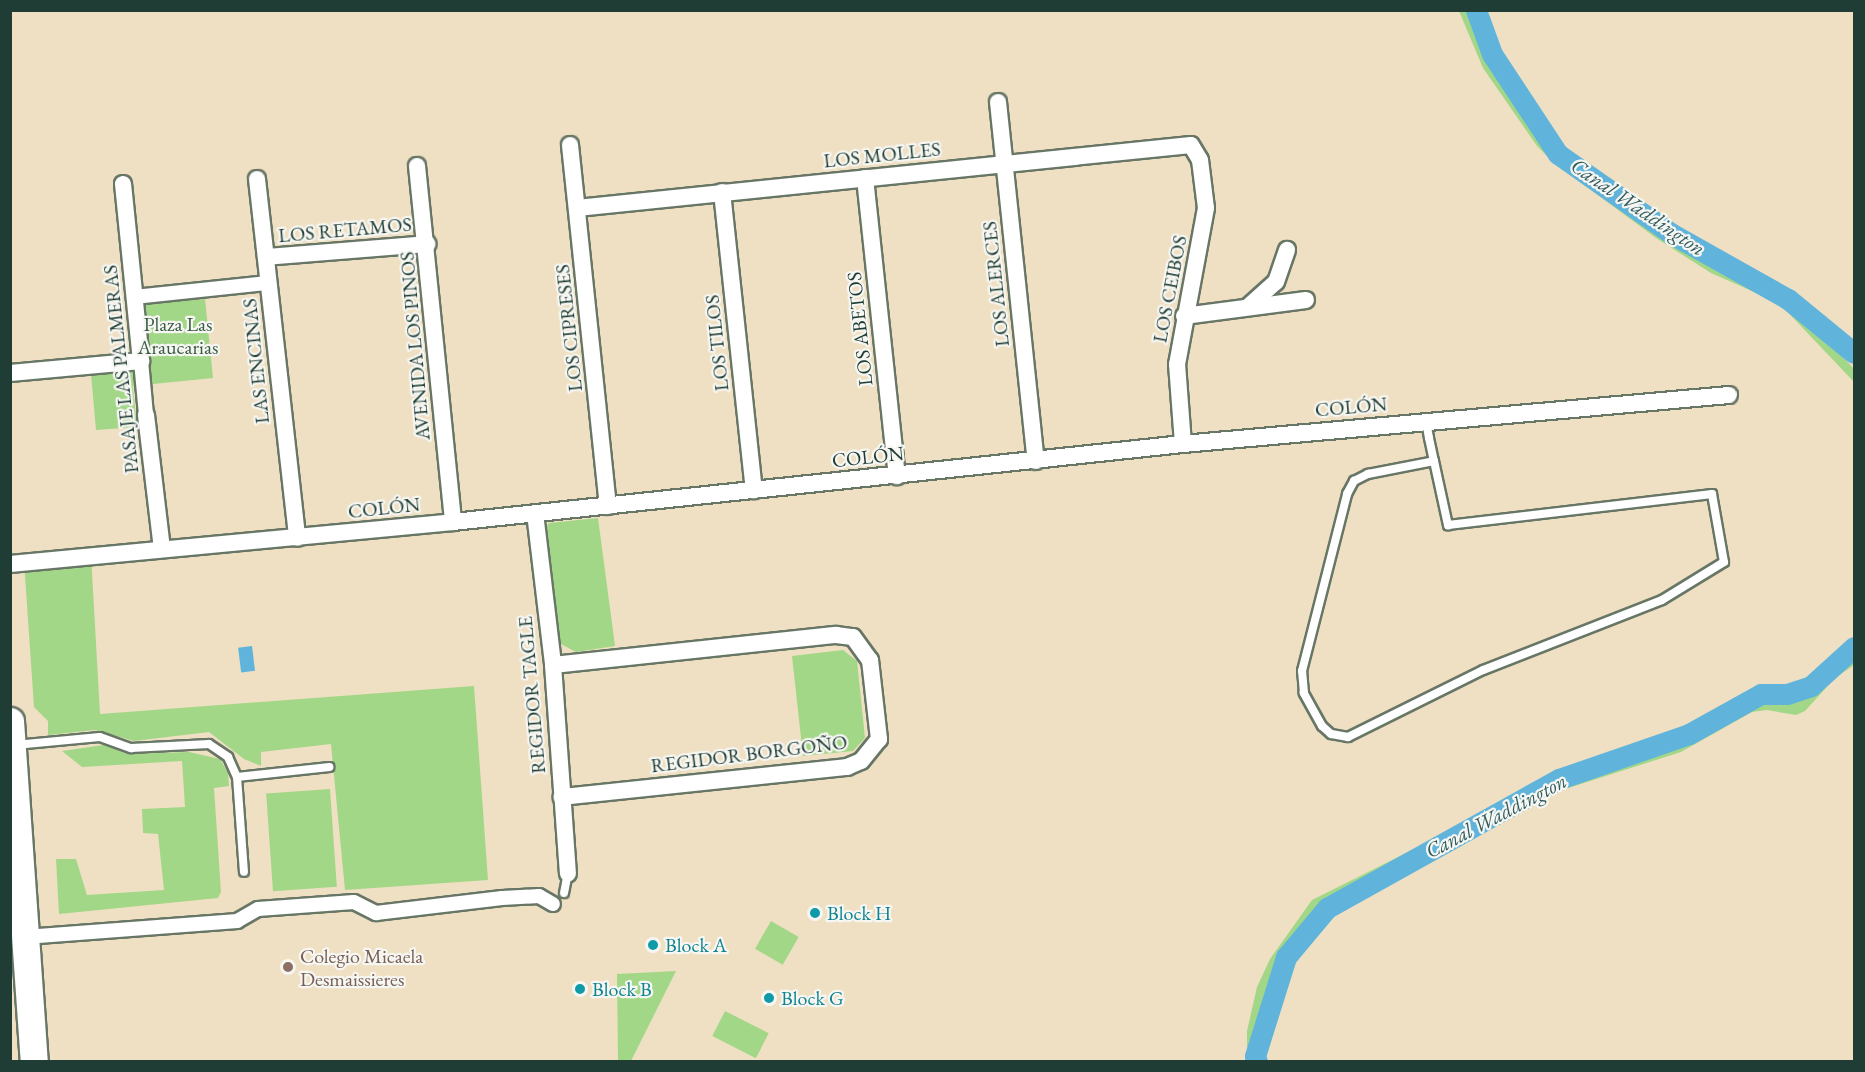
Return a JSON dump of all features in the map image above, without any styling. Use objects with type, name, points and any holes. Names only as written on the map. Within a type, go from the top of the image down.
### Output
[{"type":"main road","points":[[10,721],[25,936],[20,1001],[34,1062]]},
{"type":"street","name":"LOS ALERCES","points":[[998,102],[1036,461]]},
{"type":"street","name":"LOS CIPRESES","points":[[570,145],[608,506]]},
{"type":"street","name":"LOS MOLLES","points":[[577,208],[1191,145]]},
{"type":"street","name":"LOS CEIBOS","points":[[1183,444],[1177,364],[1184,316],[1206,208],[1200,160],[1191,145]]},
{"type":"street","name":"AVENIDA LOS PINOS","points":[[417,166],[427,244],[453,522]]},
{"type":"street","name":"LOS ABETOS","points":[[866,178],[897,476]]},
{"type":"street","name":"LAS ENCINAS","points":[[257,179],[297,538]]},
{"type":"street","name":"PASAJE LAS PALMERAS","points":[[123,184],[162,549]]},
{"type":"street","name":"LOS TILOS","points":[[722,192],[754,490]]},
{"type":"street","name":"LOS RETAMOS","points":[[266,257],[427,244]]},
{"type":"street","points":[[1249,306],[1276,282],[1287,250]]},
{"type":"street","points":[[134,297],[268,283]]},
{"type":"street","points":[[1184,316],[1306,300]]},
{"type":"street","points":[[10,373],[141,361]]},
{"type":"street","name":"COLÓN","points":[[10,564],[297,538],[1183,444],[1729,395]]},
{"type":"street","name":"REGIDOR TAGLE","points":[[535,513],[553,665],[568,873]]},
{"type":"street","name":"REGIDOR BORGOÑO","points":[[553,665],[836,635],[853,637],[870,660],[879,739],[861,761],[847,767],[562,797]]},
{"type":"street","points":[[25,936],[237,921],[258,909],[354,902],[376,913],[468,905],[476,899],[539,896],[553,904]]},
{"type":"lane","points":[[1426,421],[1448,525],[1713,494],[1724,562],[1662,600],[1483,670],[1348,737],[1340,737],[1322,726],[1304,693],[1301,678],[1347,494],[1360,477],[1434,461]]},
{"type":"lane","points":[[11,745],[100,737],[131,748],[209,744],[228,757],[237,777],[244,872]]},
{"type":"lane","points":[[237,777],[328,767]]},
{"type":"lane","points":[[564,893],[568,873]]},
{"type":"green space","points":[[1459,11],[1474,11],[1513,94],[1546,141],[1680,244],[1791,301],[1854,369],[1854,382],[1779,303],[1711,273],[1656,238],[1553,162],[1537,146],[1483,68]]},
{"type":"green space","name":"Plaza Las Araucarias","points":[[205,299],[213,378],[133,386],[137,427],[96,430],[91,374],[151,368],[144,304]]},
{"type":"green space","points":[[598,518],[615,646],[576,652],[561,644],[557,636],[545,529],[549,523]]},
{"type":"green space","points":[[91,555],[100,714],[474,686],[488,880],[345,890],[331,744],[261,752],[261,766],[244,759],[209,732],[134,741],[95,730],[48,735],[48,721],[34,707],[24,561]]},
{"type":"green space","points":[[843,650],[857,661],[865,738],[853,751],[803,756],[792,656]]},
{"type":"green space","points":[[1854,653],[1854,665],[1835,678],[1805,711],[1796,715],[1767,710],[1752,712],[1681,752],[1565,789],[1487,823],[1326,903],[1306,922],[1286,951],[1269,987],[1256,1032],[1265,1061],[1254,1061],[1247,1046],[1247,1031],[1257,987],[1270,959],[1312,900],[1510,801],[1696,735],[1755,700],[1794,701],[1825,669]]},
{"type":"green space","points":[[104,745],[127,754],[189,752],[220,759],[228,773],[229,786],[214,788],[221,892],[218,898],[59,914],[56,859],[76,859],[87,895],[164,890],[158,834],[143,833],[142,809],[185,807],[182,761],[82,767],[62,751]]},
{"type":"green space","points":[[330,789],[337,887],[273,891],[266,793]]},
{"type":"green space","points":[[771,921],[799,937],[783,965],[755,949]]},
{"type":"green space","points":[[676,971],[631,1061],[618,1061],[617,974]]},
{"type":"green space","points":[[725,1011],[769,1033],[756,1058],[712,1036]]},
{"type":"water","points":[[252,646],[255,671],[241,673],[238,648]]},
{"type":"waterway","name":"Canal Waddington","points":[[1476,10],[1492,54],[1558,154],[1672,234],[1788,299],[1854,353]]},
{"type":"waterway","name":"Canal Waddington","points":[[1257,1062],[1255,1056],[1286,957],[1327,908],[1559,779],[1689,734],[1761,694],[1787,694],[1811,686],[1854,647]]},
{"type":"place","name":"Block H","points":[[815,913]]},
{"type":"place","name":"Block A","points":[[653,945]]},
{"type":"place","name":"Colegio Micaela Desmaissieres","points":[[288,967]]},
{"type":"place","name":"Block B","points":[[580,989]]},
{"type":"place","name":"Block G","points":[[769,998]]}]
